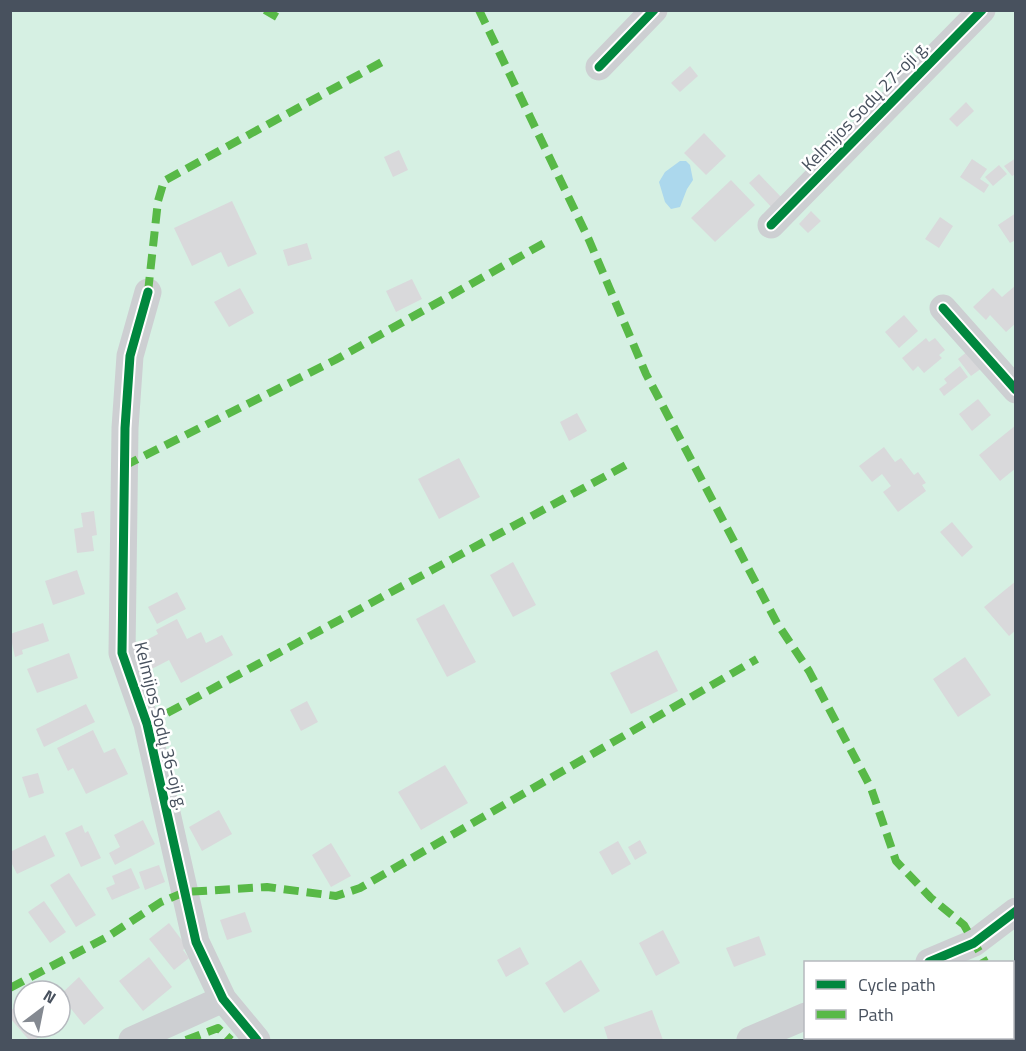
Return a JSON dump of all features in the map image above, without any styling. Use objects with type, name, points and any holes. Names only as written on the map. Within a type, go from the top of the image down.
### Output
[{"type":"street","points":[[599,67],[654,10]]},
{"type":"street","name":"Kelmijos Sodų 27-oji g.","points":[[771,225],[982,10]]},
{"type":"street","name":"Kelmijos Sodų 36-oji g.","points":[[148,292],[130,356],[128,380],[125,428],[122,653],[147,724],[196,942],[223,999],[257,1041]]},
{"type":"street","points":[[943,308],[1016,390]]},
{"type":"street","points":[[934,961],[975,943],[1016,911]]},
{"type":"street","points":[[132,1041],[223,999]]},
{"type":"street","points":[[750,1041],[804,1017]]},
{"type":"green space","points":[[10,11],[1015,11],[1015,1040],[11,1040]]},
{"type":"water","points":[[680,161],[686,161],[690,165],[693,180],[680,207],[671,209],[665,202],[659,182],[665,172]]},
{"type":"building","points":[[690,66],[698,76],[680,92],[671,83]]},
{"type":"building","points":[[966,102],[974,111],[957,127],[949,119]]},
{"type":"building","points":[[704,133],[726,156],[706,175],[684,153]]},
{"type":"building","points":[[399,150],[408,170],[393,177],[384,157]]},
{"type":"building","points":[[1016,158],[1016,174],[1012,176],[1004,166]]},
{"type":"building","points":[[972,159],[987,169],[980,179],[989,185],[984,193],[960,177]]},
{"type":"building","points":[[999,165],[1007,174],[993,186],[985,177]]},
{"type":"building","points":[[759,174],[783,199],[773,209],[749,183]]},
{"type":"building","points":[[731,180],[755,205],[715,242],[691,218]]},
{"type":"building","points":[[232,201],[257,254],[228,267],[221,252],[192,266],[174,228]]},
{"type":"building","points":[[811,211],[821,221],[808,233],[799,224]]},
{"type":"building","points":[[1016,213],[1016,240],[1010,243],[998,225]]},
{"type":"building","points":[[940,217],[953,226],[939,248],[925,239]]},
{"type":"building","points":[[307,243],[312,259],[288,266],[283,250]]},
{"type":"building","points":[[412,279],[422,299],[396,312],[386,291]]},
{"type":"building","points":[[1016,285],[1016,323],[1006,332],[990,315],[986,320],[973,307],[993,288],[1002,297]]},
{"type":"building","points":[[240,288],[254,313],[229,327],[214,302]]},
{"type":"building","points":[[904,315],[918,331],[899,348],[885,332]]},
{"type":"building","points":[[926,338],[929,342],[935,338],[945,350],[939,355],[942,358],[924,373],[918,366],[913,371],[902,358]]},
{"type":"building","points":[[968,351],[982,368],[971,376],[958,359]]},
{"type":"building","points":[[960,366],[968,377],[944,396],[939,389],[947,383],[944,379]]},
{"type":"building","points":[[978,399],[991,415],[972,431],[959,414]]},
{"type":"building","points":[[577,413],[587,431],[569,441],[560,422]]},
{"type":"building","points":[[1016,425],[1016,468],[1000,481],[979,455]]},
{"type":"building","points":[[884,447],[895,462],[901,458],[914,475],[918,472],[926,483],[922,485],[926,491],[898,512],[883,492],[891,486],[882,474],[872,482],[859,466]]},
{"type":"building","points":[[459,458],[480,497],[439,519],[418,479]]},
{"type":"building","points":[[94,511],[97,535],[92,536],[94,551],[77,553],[74,529],[83,527],[81,513]]},
{"type":"building","points":[[952,522],[973,547],[962,557],[940,532]]},
{"type":"building","points":[[513,562],[536,605],[513,617],[490,575]]},
{"type":"building","points":[[77,570],[85,594],[53,605],[45,581]]},
{"type":"building","points":[[1016,581],[1016,630],[1009,636],[984,607]]},
{"type":"building","points":[[177,592],[186,609],[157,624],[148,607]]},
{"type":"building","points":[[444,604],[476,662],[447,677],[416,619]]},
{"type":"building","points":[[177,619],[187,639],[201,632],[206,643],[222,635],[233,655],[181,683],[169,660],[146,672],[133,647],[158,634],[156,630]]},
{"type":"building","points":[[43,623],[49,641],[22,650],[23,654],[15,657],[10,634]]},
{"type":"building","points":[[657,650],[678,691],[631,714],[610,673]]},
{"type":"building","points":[[69,653],[78,678],[37,693],[27,669]]},
{"type":"building","points":[[965,657],[991,695],[958,717],[933,679]]},
{"type":"building","points":[[307,701],[318,722],[301,731],[290,710]]},
{"type":"building","points":[[86,704],[95,722],[44,747],[36,729]]},
{"type":"building","points":[[93,730],[104,753],[115,748],[128,774],[86,794],[73,768],[68,771],[57,748]]},
{"type":"building","points":[[445,765],[468,803],[421,830],[398,792]]},
{"type":"building","points":[[38,773],[44,793],[29,798],[22,777]]},
{"type":"building","points":[[219,810],[232,834],[202,851],[189,827]]},
{"type":"building","points":[[143,820],[155,844],[115,865],[109,853],[120,847],[114,835]]},
{"type":"building","points":[[82,825],[85,833],[88,831],[101,858],[81,867],[65,833]]},
{"type":"building","points":[[45,835],[55,856],[17,874],[10,860],[10,852]]},
{"type":"building","points":[[640,840],[647,853],[635,860],[628,847]]},
{"type":"building","points":[[618,841],[631,864],[612,875],[599,852]]},
{"type":"building","points":[[331,843],[351,876],[331,887],[312,855]]},
{"type":"building","points":[[159,865],[165,882],[145,890],[139,872]]},
{"type":"building","points":[[131,868],[140,888],[112,900],[106,888],[115,884],[112,876]]},
{"type":"building","points":[[69,873],[96,915],[76,927],[50,885]]},
{"type":"building","points":[[44,901],[66,932],[50,943],[28,912]]},
{"type":"building","points":[[245,912],[252,932],[227,940],[220,920]]},
{"type":"building","points":[[169,923],[187,947],[183,950],[189,958],[174,970],[149,939]]},
{"type":"building","points":[[663,930],[680,963],[656,976],[639,943]]},
{"type":"building","points":[[759,936],[766,955],[734,967],[726,948]]},
{"type":"building","points":[[520,947],[529,964],[506,977],[497,960]]},
{"type":"building","points":[[149,957],[172,987],[143,1011],[119,981]]},
{"type":"building","points":[[581,960],[600,991],[564,1013],[545,983]]},
{"type":"building","points":[[79,977],[104,1008],[84,1025],[72,1010],[72,984]]},
{"type":"building","points":[[652,1010],[663,1040],[608,1040],[604,1027]]},
{"type":"marked path","points":[[265,10],[277,17]]},
{"type":"marked path","points":[[479,10],[589,240],[646,374],[777,623],[809,671],[871,788],[896,861],[931,898],[964,925],[984,961]]},
{"type":"marked path","points":[[148,292],[158,201],[164,181],[382,62]]},
{"type":"marked path","points":[[124,466],[335,360],[546,242]]},
{"type":"marked path","points":[[147,724],[628,464]]},
{"type":"marked path","points":[[10,988],[107,937],[161,902],[185,892],[267,887],[336,896],[360,888],[757,659]]},
{"type":"marked path","points":[[186,1040],[218,1028],[231,1040]]},
{"type":"cycle path","points":[[599,67],[654,10]]},
{"type":"cycle path","points":[[771,225],[982,10]]},
{"type":"cycle path","points":[[148,292],[130,356],[125,428],[122,653],[147,724],[196,942],[223,999],[257,1040]]},
{"type":"cycle path","points":[[943,308],[1016,390]]},
{"type":"cycle path","points":[[931,961],[974,943],[1016,911]]}]
